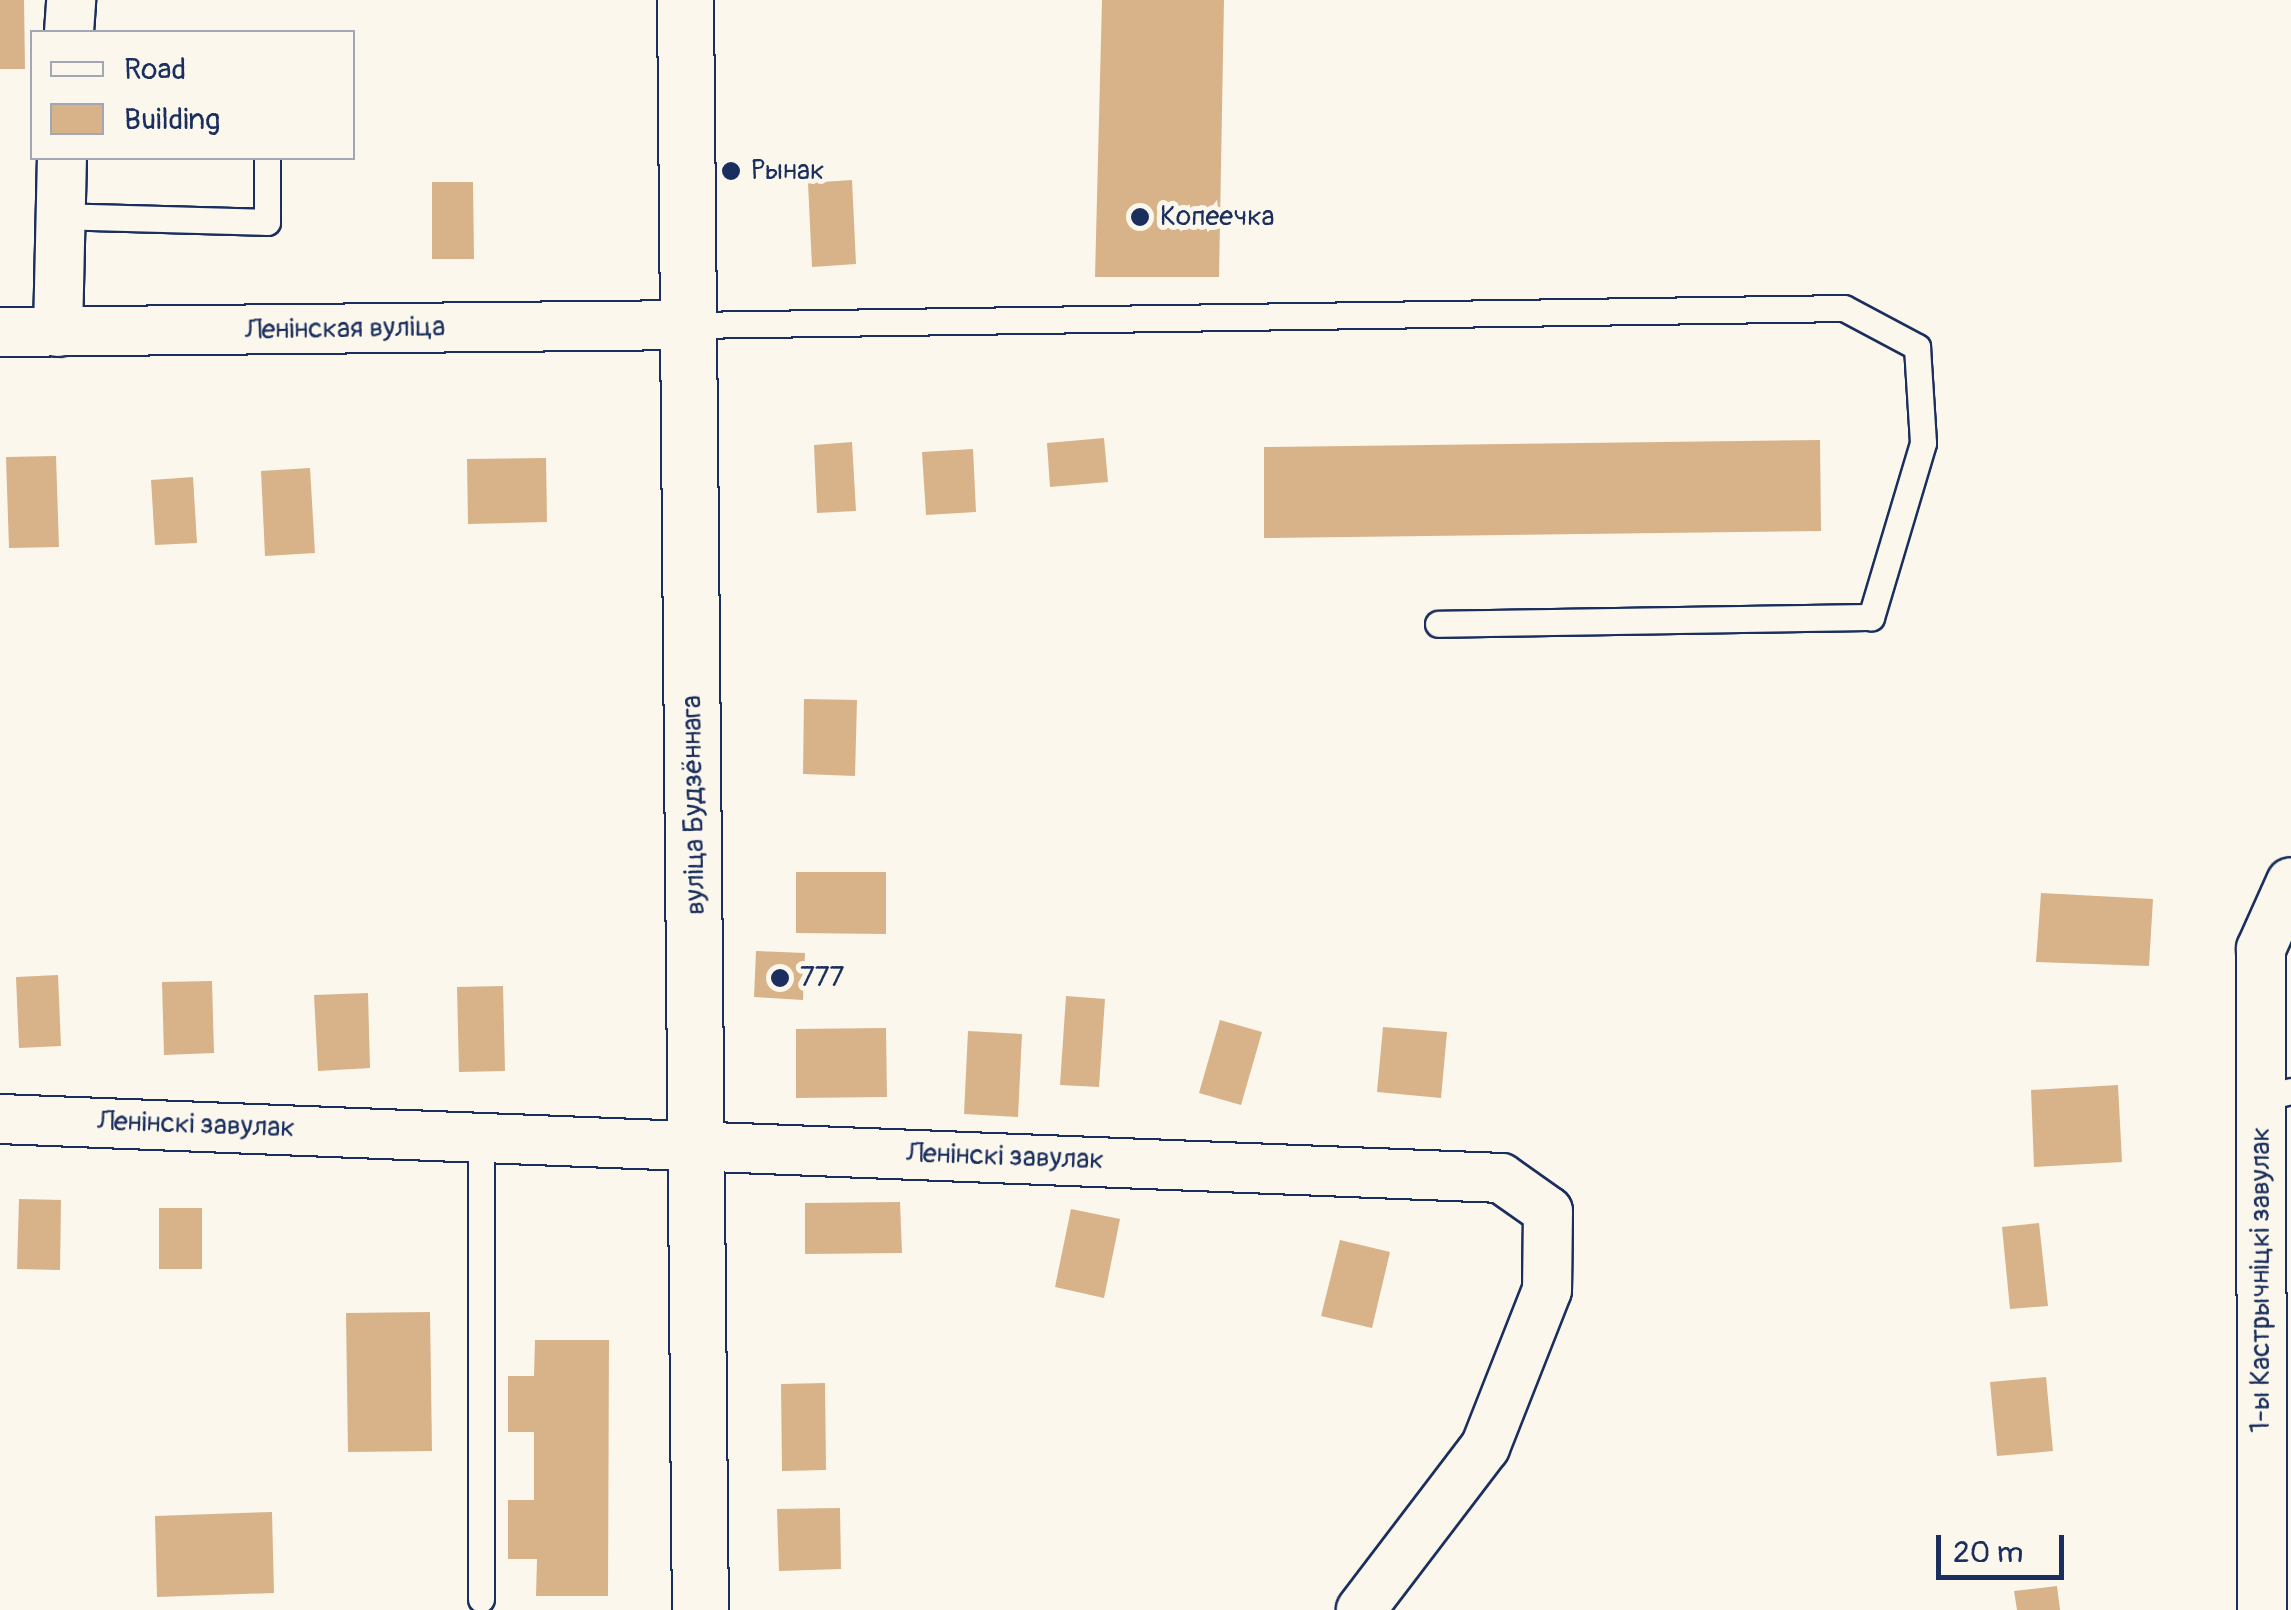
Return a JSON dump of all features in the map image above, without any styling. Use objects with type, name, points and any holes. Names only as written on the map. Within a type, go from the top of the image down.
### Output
[{"type":"street","points":[[69,30],[71,0]]},
{"type":"street","name":"вуліца Будзённага","points":[[685,0],[700,1610]]},
{"type":"street","points":[[58,332],[62,160]]},
{"type":"street","name":"Ленінская вуліца","points":[[0,332],[689,325]]},
{"type":"street","name":"1-ы Кастрычніцкі завулак","points":[[2262,1610],[2276,1094],[2261,949],[2291,882]]},
{"type":"street","name":"Ленінскі завулак","points":[[0,1120],[481,1134],[1501,1178],[1548,1211],[1547,1290],[1485,1448],[1362,1610]]},
{"type":"lane","points":[[58,216],[268,222],[267,160]]},
{"type":"lane","points":[[689,325],[1844,308],[1917,347],[1923,443],[1870,616],[1438,624]]},
{"type":"lane","points":[[481,1134],[481,1599]]},
{"type":"building","points":[[0,0],[24,0],[25,69],[0,69]]},
{"type":"building","points":[[1102,0],[1224,0],[1219,277],[1095,277]]},
{"type":"building","points":[[852,180],[856,264],[812,267],[808,183]]},
{"type":"building","points":[[432,182],[473,182],[474,259],[432,259]]},
{"type":"building","points":[[1104,438],[1108,482],[1050,487],[1047,443]]},
{"type":"building","points":[[1820,440],[1821,531],[1264,538],[1264,447]]},
{"type":"building","points":[[852,442],[856,511],[817,513],[814,445]]},
{"type":"building","points":[[973,449],[976,512],[926,515],[922,452]]},
{"type":"building","points":[[56,456],[59,547],[9,548],[6,457]]},
{"type":"building","points":[[546,458],[547,522],[468,524],[467,459]]},
{"type":"building","points":[[310,468],[315,553],[265,556],[261,471]]},
{"type":"building","points":[[193,477],[197,543],[155,545],[151,480]]},
{"type":"building","points":[[804,699],[857,700],[855,776],[803,774]]},
{"type":"building","points":[[796,872],[886,872],[886,934],[796,933]]},
{"type":"building","points":[[2041,893],[2153,899],[2149,966],[2036,962]]},
{"type":"building","points":[[756,951],[805,953],[803,1000],[754,997]]},
{"type":"building","points":[[58,975],[61,1046],[19,1048],[16,977]]},
{"type":"building","points":[[212,981],[214,1053],[164,1055],[162,982]]},
{"type":"building","points":[[503,986],[505,1071],[459,1072],[457,987]]},
{"type":"building","points":[[368,993],[370,1068],[318,1071],[314,995]]},
{"type":"building","points":[[1066,996],[1105,999],[1099,1087],[1060,1085]]},
{"type":"building","points":[[1220,1020],[1262,1032],[1241,1105],[1199,1093]]},
{"type":"building","points":[[1383,1027],[1447,1032],[1441,1098],[1377,1092]]},
{"type":"building","points":[[886,1028],[887,1097],[796,1098],[796,1029]]},
{"type":"building","points":[[968,1031],[1022,1034],[1018,1117],[964,1114]]},
{"type":"building","points":[[2118,1085],[2122,1162],[2034,1167],[2031,1090]]},
{"type":"building","points":[[19,1199],[61,1200],[60,1270],[17,1269]]},
{"type":"building","points":[[900,1202],[902,1253],[805,1254],[805,1203]]},
{"type":"building","points":[[159,1208],[202,1208],[202,1269],[159,1269]]},
{"type":"building","points":[[1071,1209],[1120,1219],[1104,1298],[1055,1287]]},
{"type":"building","points":[[2039,1223],[2048,1306],[2010,1309],[2002,1227]]},
{"type":"building","points":[[1340,1240],[1390,1252],[1372,1328],[1321,1316]]},
{"type":"building","points":[[430,1312],[432,1451],[348,1452],[346,1313]]},
{"type":"building","points":[[535,1340],[609,1340],[608,1596],[536,1596],[537,1559],[508,1559],[508,1500],[534,1500],[534,1432],[508,1432],[508,1376],[534,1376]]},
{"type":"building","points":[[2046,1377],[2053,1451],[1997,1456],[1990,1382]]},
{"type":"building","points":[[825,1383],[826,1470],[782,1471],[781,1384]]},
{"type":"building","points":[[840,1508],[841,1569],[779,1571],[777,1509]]},
{"type":"building","points":[[272,1512],[274,1593],[157,1597],[155,1516]]},
{"type":"building","points":[[2057,1586],[2060,1610],[2017,1610],[2014,1591]]},
{"type":"place","name":"Рынак","points":[[731,171]]},
{"type":"place","name":"Копеечка","points":[[1140,217]]},
{"type":"place","name":"777","points":[[780,978]]}]
